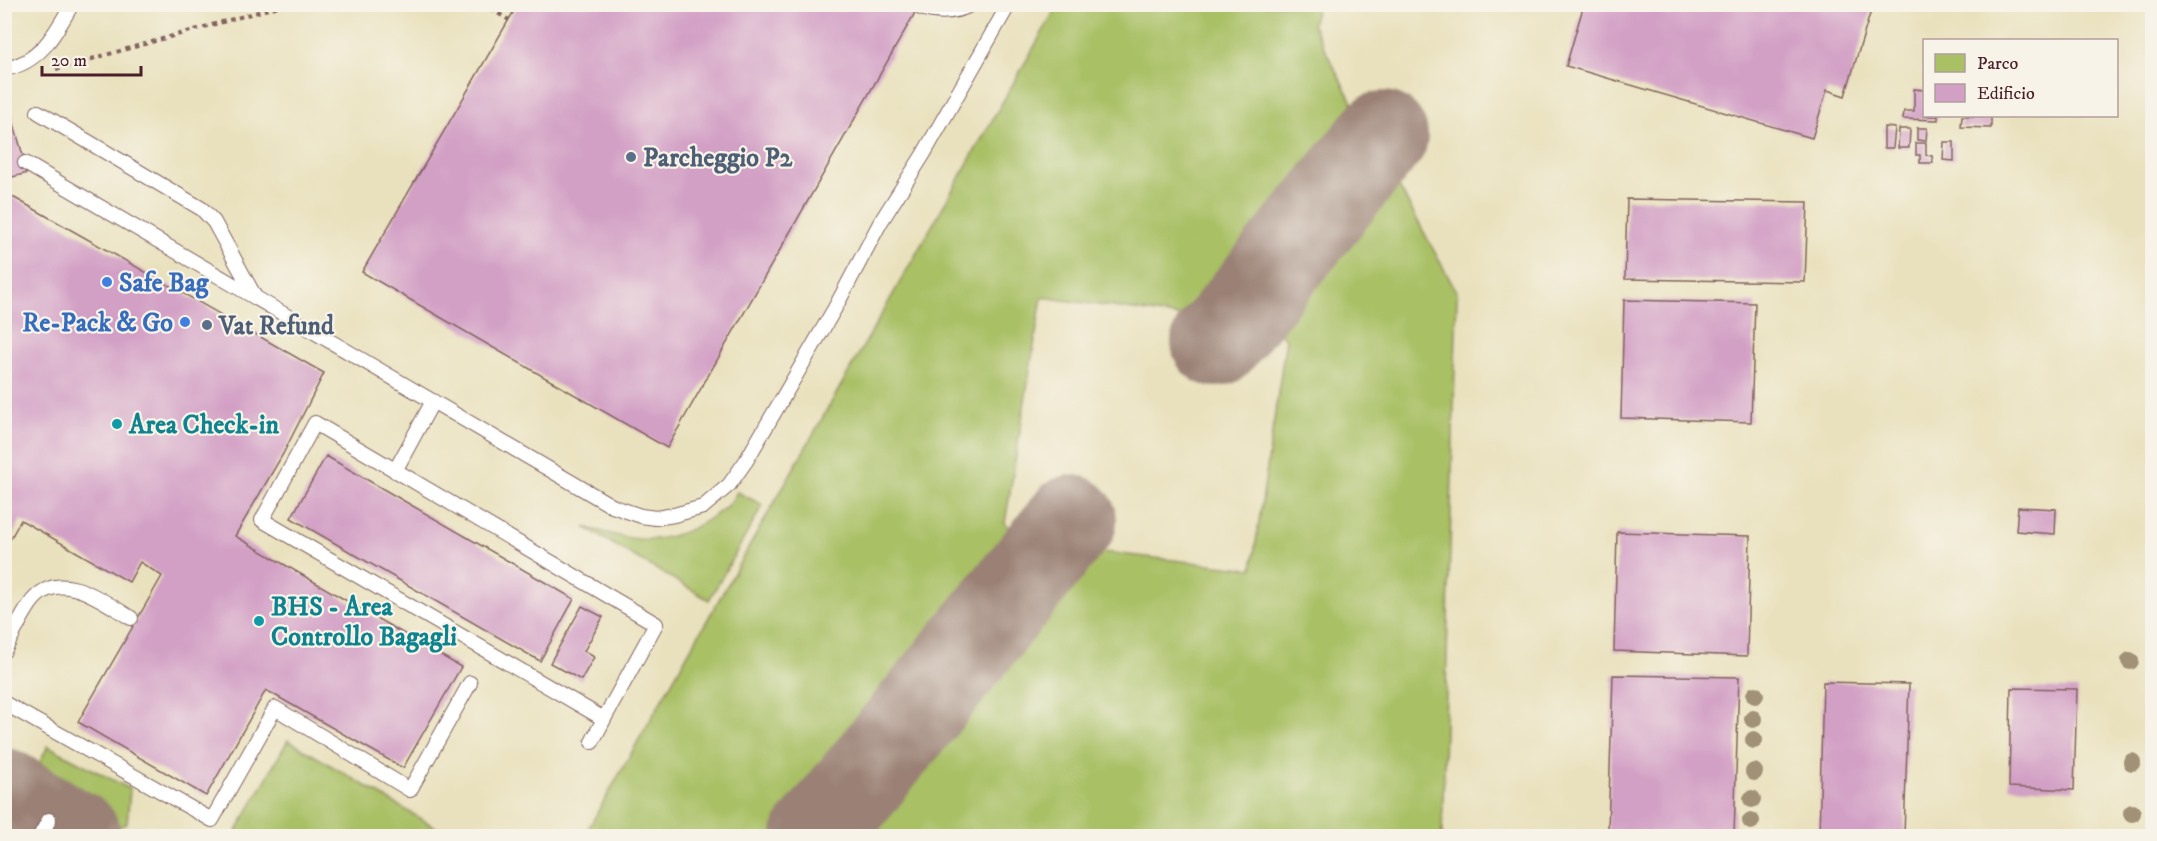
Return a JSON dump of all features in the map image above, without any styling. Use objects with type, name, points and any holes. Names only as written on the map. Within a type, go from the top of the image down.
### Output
[{"type":"lane","points":[[4,69],[20,66],[46,45],[72,4]]},
{"type":"lane","points":[[918,7],[929,11],[972,4]]},
{"type":"lane","points":[[25,163],[612,506],[630,513],[656,518],[703,507],[729,485],[746,461],[835,308],[880,223],[923,155],[1009,4]]},
{"type":"lane","points":[[39,112],[201,209],[214,222],[255,297]]},
{"type":"lane","points":[[395,471],[433,401]]},
{"type":"lane","points":[[592,742],[656,624],[315,423],[262,520],[604,718]]},
{"type":"lane","points":[[4,651],[34,598],[50,587],[74,588],[131,618]]},
{"type":"lane","points":[[4,703],[212,820],[275,708],[410,790],[470,683]]},
{"type":"lane","points":[[40,837],[50,820]]},
{"type":"path","points":[[46,72],[286,4]]},
{"type":"path","points":[[483,4],[510,20]]},
{"type":"green space","points":[[1058,5],[1318,5],[1312,24],[1361,120],[1198,319],[1042,297],[1005,523],[1017,542],[776,836],[584,836]]},
{"type":"green space","points":[[1390,170],[1457,293],[1442,836],[855,836],[1085,550],[1252,569],[1286,339],[1270,324]]},
{"type":"green space","points":[[737,492],[763,505],[709,600],[584,527],[619,536],[664,538],[695,527],[712,517],[732,500]]},
{"type":"green space","points":[[288,740],[450,836],[234,836]]},
{"type":"green space","points":[[48,746],[130,789],[127,824],[109,830],[28,785]]},
{"type":"green space","points":[[9,819],[30,832],[27,836],[5,836],[5,826]]},
{"type":"building","name":"Parcheggio P2","points":[[518,4],[920,4],[667,448],[362,272]]},
{"type":"building","points":[[1584,4],[1873,4],[1845,96],[1827,90],[1812,138],[1566,66]]},
{"type":"building","points":[[1914,89],[1923,90],[1923,117],[1938,117],[1938,120],[1903,119],[1904,111],[1914,111]]},
{"type":"building","points":[[4,90],[28,173],[4,179]]},
{"type":"building","points":[[1962,117],[1991,117],[1991,128],[1961,127]]},
{"type":"building","points":[[1884,127],[1895,128],[1893,148],[1884,148]]},
{"type":"building","points":[[1917,128],[1927,128],[1926,141],[1917,140]]},
{"type":"building","points":[[1899,129],[1910,129],[1909,148],[1898,148]]},
{"type":"building","points":[[1944,142],[1954,142],[1954,161],[1943,160]]},
{"type":"building","points":[[1916,143],[1926,143],[1926,155],[1932,156],[1933,163],[1920,163],[1920,155],[1916,155]]},
{"type":"building","points":[[4,192],[324,373],[283,454],[235,536],[461,667],[403,768],[266,690],[206,796],[78,722],[162,576],[140,562],[129,582],[21,520],[4,550]]},
{"type":"building","points":[[1627,199],[1808,202],[1805,282],[1625,279]]},
{"type":"building","points":[[1624,300],[1755,303],[1751,422],[1621,418]]},
{"type":"building","points":[[326,456],[574,599],[540,661],[291,518]]},
{"type":"building","points":[[2018,507],[2056,509],[2055,534],[2016,531]]},
{"type":"building","points":[[1617,532],[1750,536],[1747,656],[1614,651]]},
{"type":"building","points":[[582,606],[603,617],[584,651],[594,657],[581,680],[550,663]]},
{"type":"building","points":[[1613,675],[1739,677],[1734,836],[1608,831]]},
{"type":"building","points":[[1823,682],[1909,684],[1904,836],[1819,836]]},
{"type":"building","points":[[2011,688],[2077,689],[2074,790],[2009,787]]},
{"type":"building","points":[[2085,833],[2085,836],[2057,836],[2057,834]]},
{"type":"taxiway","points":[[1216,342],[1383,136]]},
{"type":"taxiway","points":[[817,836],[1072,520]]},
{"type":"taxiway","points":[[4,793],[76,836]]},
{"type":"place","name":"Parcheggio P2","points":[[631,157]]},
{"type":"place","name":"Safe Bag","points":[[107,282]]},
{"type":"place","name":"Re-Pack & Go","points":[[185,322]]},
{"type":"place","name":"Vat Refund","points":[[207,325]]},
{"type":"place","name":"Area Check-in","points":[[117,424]]},
{"type":"place","name":"BHS - Area Controllo Bagagli","points":[[259,621]]}]
